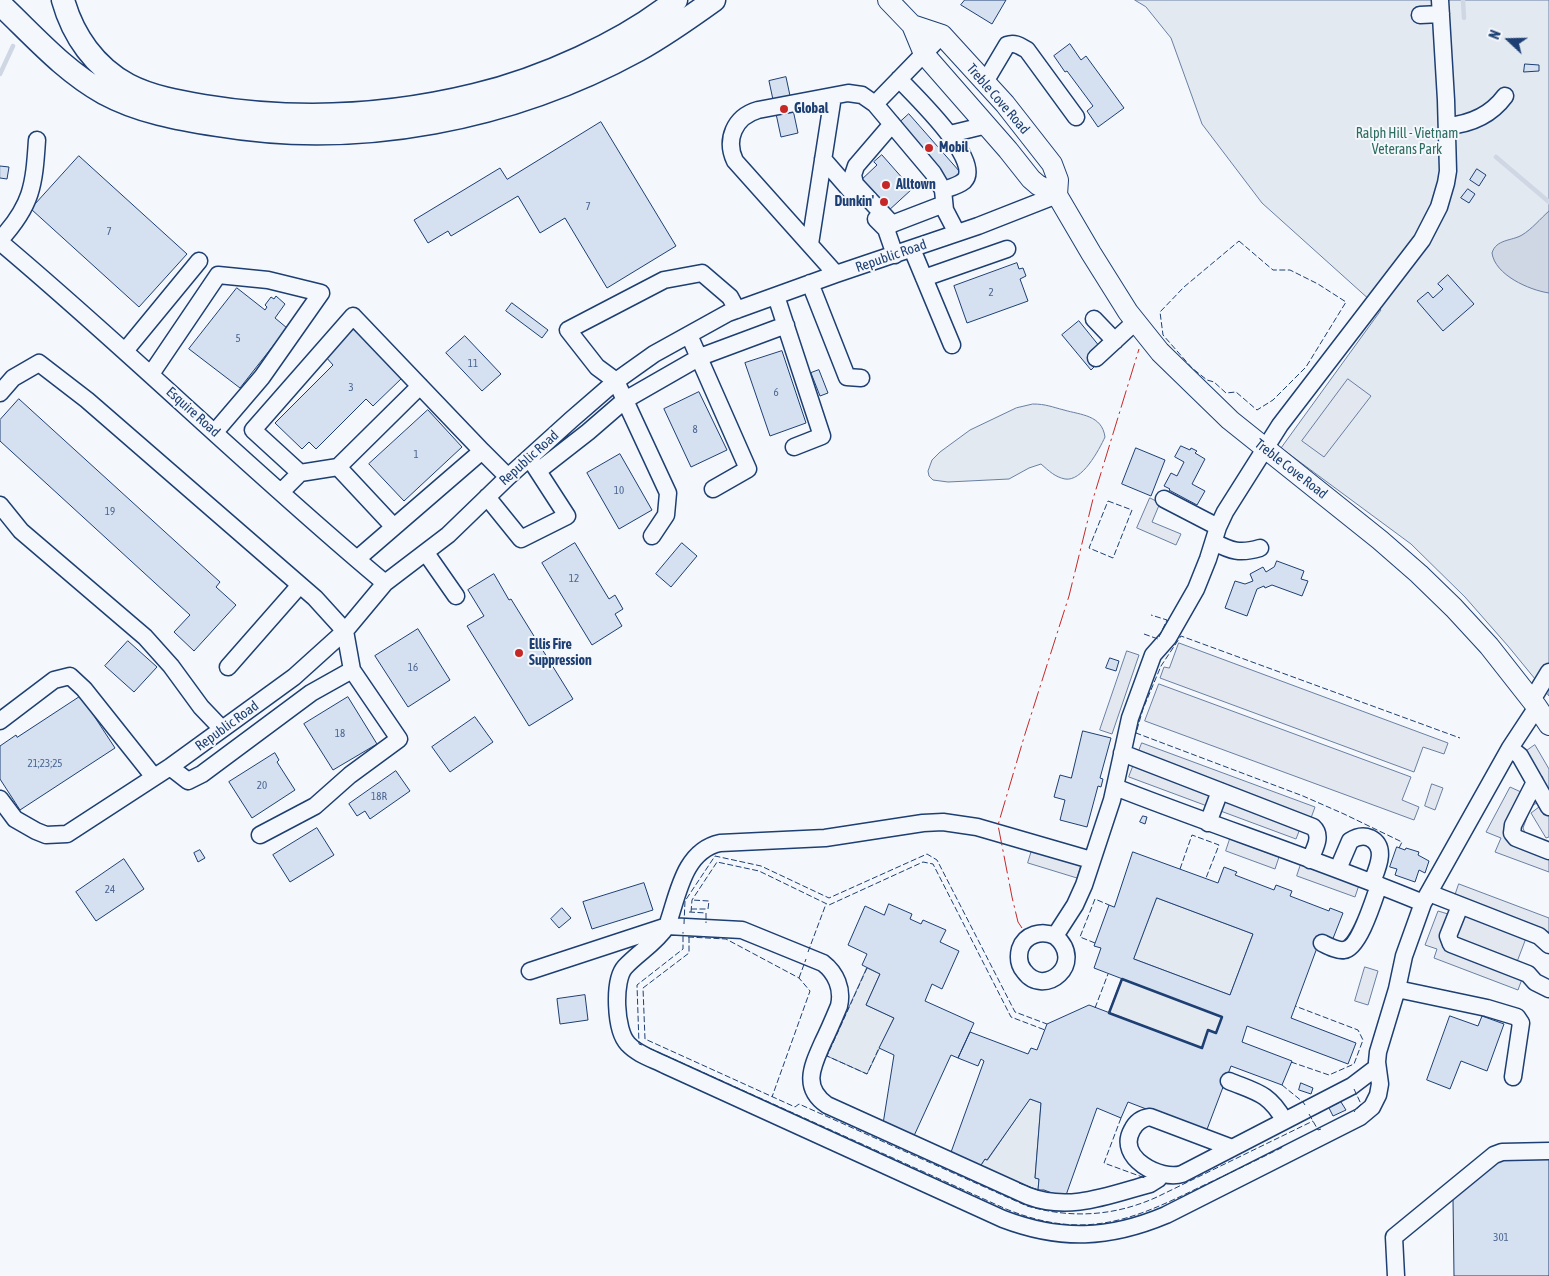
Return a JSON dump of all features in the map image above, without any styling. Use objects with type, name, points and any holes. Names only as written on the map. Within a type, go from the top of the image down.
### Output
[{"type":"highway","points":[[63,0],[74,30],[91,55],[109,72],[136,89],[170,99],[226,109],[325,116],[404,109],[476,95],[531,78],[570,62],[606,44],[645,22],[676,0]]},
{"type":"highway","points":[[0,4],[60,61],[93,86],[116,99],[192,122],[259,131],[321,133],[383,130],[438,122],[493,109],[530,97],[580,78],[638,50],[685,21],[714,0]]},
{"type":"main road","name":"Treble Cove Road","points":[[888,0],[912,25],[924,54],[965,99],[1031,179],[1057,195],[1103,275],[1135,322],[1166,358],[1209,401],[1264,449],[1343,510],[1419,574],[1478,633],[1534,703],[1549,725]]},
{"type":"main road","name":"Treble Cove Road","points":[[912,25],[942,36],[1005,104],[1052,164],[1058,180],[1057,195]]},
{"type":"main road","points":[[965,99],[985,82]]},
{"type":"street","points":[[1055,936],[1078,899],[1112,800],[1130,718],[1153,655],[1168,638],[1186,609],[1200,580],[1216,535],[1237,492],[1251,473],[1264,449],[1305,392],[1403,265],[1429,228],[1439,208],[1448,171],[1448,126],[1440,7],[1420,15]]},
{"type":"street","points":[[875,104],[942,36]]},
{"type":"street","points":[[985,82],[1007,45],[1013,43],[1021,46],[1027,50],[1076,118]]},
{"type":"street","points":[[889,226],[944,197],[964,181],[968,166],[950,134],[899,79]]},
{"type":"street","points":[[836,274],[737,164],[732,153],[731,138],[738,122],[744,116],[752,112],[833,96],[855,94],[866,97],[875,104],[933,173],[944,197],[946,210],[957,233]]},
{"type":"street","points":[[810,244],[833,96]]},
{"type":"street","points":[[1448,126],[1472,122],[1490,111],[1506,96]]},
{"type":"street","points":[[892,124],[856,166],[853,175],[855,184],[889,226],[895,255]]},
{"type":"street","points":[[950,134],[987,126]]},
{"type":"street","points":[[0,241],[15,224],[31,193],[34,178],[36,140]]},
{"type":"street","points":[[823,159],[889,226]]},
{"type":"street","name":"Republic Road","points":[[0,799],[15,819],[36,831],[46,835],[68,834],[170,767],[294,677],[345,631],[385,583],[448,535],[508,477],[534,465],[616,381],[654,354],[737,310],[957,233],[1057,195]]},
{"type":"street","name":"Esquire Road","points":[[0,241],[385,583]]},
{"type":"street","points":[[912,249],[952,345]]},
{"type":"street","points":[[924,278],[1007,249]]},
{"type":"street","points":[[125,351],[199,261]]},
{"type":"street","points":[[652,536],[666,515],[668,493],[616,381],[597,367],[568,330],[664,280],[702,273],[730,297],[737,310]]},
{"type":"street","points":[[151,374],[218,275],[268,280],[321,293],[262,377],[215,432]]},
{"type":"street","points":[[810,283],[846,377],[861,378]]},
{"type":"street","points":[[776,296],[822,436],[794,447]]},
{"type":"street","points":[[300,473],[253,430],[353,316],[508,477]]},
{"type":"street","points":[[1094,319],[1115,340]]},
{"type":"street","points":[[1096,358],[1135,322]]},
{"type":"street","points":[[487,497],[521,539],[567,516],[534,465],[588,432],[625,400],[700,357],[786,325]]},
{"type":"street","points":[[689,335],[748,469],[713,489]]},
{"type":"street","points":[[0,393],[14,378],[39,363],[87,400],[315,598],[345,631],[352,670],[399,739],[350,775],[315,806],[260,835]]},
{"type":"street","points":[[281,492],[300,473],[338,467],[420,386]]},
{"type":"street","points":[[357,559],[482,451]]},
{"type":"street","points":[[338,467],[394,527]]},
{"type":"street","points":[[1164,499],[1216,535],[1224,548],[1239,552],[1260,548]]},
{"type":"street","points":[[0,505],[21,531],[145,637],[171,666],[201,707],[222,729]]},
{"type":"street","points":[[426,553],[456,596]]},
{"type":"street","points":[[228,667],[300,585]]},
{"type":"street","points":[[170,767],[188,781],[202,774],[311,692],[352,670]]},
{"type":"street","points":[[1091,860],[977,827],[954,823],[923,823],[825,838],[720,843],[704,849],[692,861],[685,875],[667,926],[656,941],[626,966],[619,978],[617,989],[620,1027],[624,1039],[633,1048],[665,1065],[1003,1218],[1032,1229],[1076,1235],[1109,1233],[1143,1225],[1166,1216],[1360,1117],[1372,1107],[1378,1095],[1380,1084],[1376,1067],[1378,1052],[1397,989],[1404,956],[1426,898],[1510,748],[1549,672]]},
{"type":"street","points":[[0,721],[54,680],[70,676],[84,689],[154,777]]},
{"type":"street","points":[[1510,748],[1520,756],[1549,807]]},
{"type":"street","points":[[1122,753],[1313,826],[1317,830],[1318,836],[1310,860]]},
{"type":"street","points":[[1535,782],[1513,825],[1512,833],[1516,838],[1549,851]]},
{"type":"street","points":[[1115,787],[1376,884],[1460,906],[1539,936],[1549,945]]},
{"type":"street","points":[[1208,823],[1220,791]]},
{"type":"street","points":[[1322,943],[1342,950],[1350,948],[1360,935],[1376,884],[1380,851],[1376,843],[1368,837],[1358,837],[1350,841],[1338,869]]},
{"type":"street","points":[[1460,906],[1448,936],[1451,944],[1528,974],[1535,982],[1549,990]]},
{"type":"street","points":[[530,971],[667,926],[742,930],[807,955],[828,966],[838,983],[841,999],[814,1063],[811,1080],[817,1096],[831,1107],[1028,1196],[1044,1201],[1068,1204],[1084,1202],[1150,1184],[1162,1174]]},
{"type":"street","points":[[1397,989],[1487,1008],[1517,1017],[1521,1023],[1513,1076]]},
{"type":"street","points":[[1232,1148],[1154,1118],[1144,1118],[1136,1124],[1128,1142],[1129,1150],[1140,1162],[1162,1174],[1172,1176],[1182,1174],[1352,1086],[1376,1067]]},
{"type":"street","points":[[1229,1081],[1267,1098],[1284,1120]]},
{"type":"street","points":[[1396,1276],[1394,1237],[1494,1155],[1502,1152],[1549,1151]]},
{"type":"green space","name":"Ralph Hill - Vietnam Veterans Park","points":[[1135,0],[1549,0],[1549,696],[1465,597],[1411,544],[1281,448],[1381,310],[1262,203],[1202,124],[1171,38],[1146,7]]},
{"type":"green space","points":[[1033,404],[1045,405],[1084,415],[1100,424],[1105,437],[1089,464],[1078,476],[1071,479],[1061,478],[1041,464],[1009,479],[948,482],[933,480],[929,476],[928,471],[932,460],[970,430],[1016,408]]},
{"type":"green space","points":[[1157,898],[1253,934],[1230,995],[1134,959]]},
{"type":"green space","points":[[867,968],[880,974],[866,1005],[894,1018],[867,1074],[827,1056]]},
{"type":"green space","points":[[1122,979],[1222,1017],[1216,1033],[1208,1031],[1202,1048],[1109,1013]]},
{"type":"green space","points":[[1030,1099],[1041,1103],[1035,1178],[1039,1179],[1038,1190],[979,1168],[985,1159],[987,1160]]},
{"type":"shaded area","points":[[1549,211],[1549,293],[1532,289],[1506,275],[1494,261],[1492,253],[1497,245],[1526,233]]},
{"type":"shaded area","points":[[1348,379],[1371,396],[1324,457],[1302,441]]},
{"type":"shaded area","points":[[1150,498],[1160,503],[1152,522],[1181,534],[1176,545],[1137,528]]},
{"type":"shaded area","points":[[1179,643],[1448,743],[1444,754],[1423,747],[1414,772],[1160,678],[1164,667],[1169,668]]},
{"type":"shaded area","points":[[1127,651],[1139,655],[1112,734],[1100,730]]},
{"type":"shaded area","points":[[1159,684],[1411,777],[1402,800],[1419,807],[1414,820],[1145,721]]},
{"type":"shaded area","points":[[1142,743],[1315,807],[1311,818],[1305,816],[1296,839],[1129,777]]},
{"type":"shaded area","points":[[1535,745],[1549,769],[1549,837],[1546,838],[1531,813],[1539,807],[1540,805],[1537,803],[1530,809],[1523,828],[1525,833],[1549,843],[1549,872],[1495,852],[1501,838],[1486,832],[1510,787],[1521,792],[1534,766],[1525,752]]},
{"type":"shaded area","points":[[1432,784],[1443,788],[1435,810],[1425,806]]},
{"type":"shaded area","points":[[1230,839],[1279,857],[1275,869],[1226,851]]},
{"type":"shaded area","points":[[1032,850],[1081,865],[1077,878],[1028,863]]},
{"type":"shaded area","points":[[1301,864],[1359,885],[1355,897],[1297,876]]},
{"type":"shaded area","points":[[1459,884],[1549,918],[1549,932],[1531,925],[1512,975],[1522,979],[1518,990],[1434,958],[1437,949],[1425,945],[1438,911],[1448,914]]},
{"type":"shaded area","points":[[1365,967],[1378,971],[1368,1005],[1355,1001]]},
{"type":"building","points":[[965,0],[1006,0],[992,24],[961,5]]},
{"type":"building","points":[[1070,44],[1081,60],[1086,56],[1124,108],[1098,127],[1087,111],[1093,106],[1054,56]]},
{"type":"building","points":[[1525,64],[1539,65],[1539,71],[1524,72]]},
{"type":"building","points":[[786,77],[798,133],[781,137],[769,81]]},
{"type":"building","points":[[909,114],[960,172],[949,182],[898,124]]},
{"type":"building","points":[[601,122],[676,246],[607,288],[565,218],[540,233],[518,196],[451,236],[448,231],[428,243],[414,220],[500,168],[507,179]]},
{"type":"building","name":"Alltown","points":[[882,155],[912,189],[887,212],[859,182],[877,165],[874,162]]},
{"type":"building","points":[[79,156],[187,254],[139,307],[31,209]]},
{"type":"building","points":[[0,166],[9,167],[7,179],[0,178]]},
{"type":"building","points":[[1477,169],[1486,175],[1479,186],[1470,180]]},
{"type":"building","points":[[1468,189],[1475,194],[1469,203],[1461,198]]},
{"type":"building","points":[[1017,263],[1019,269],[1023,268],[1026,276],[1020,279],[1028,301],[967,323],[954,286]]},
{"type":"building","points":[[1448,275],[1474,304],[1443,331],[1417,301],[1428,292],[1433,298],[1443,289],[1438,284]]},
{"type":"building","points":[[237,288],[265,310],[267,307],[265,305],[271,297],[274,299],[276,296],[285,304],[275,318],[287,328],[240,388],[189,349]]},
{"type":"building","points":[[512,303],[548,330],[542,338],[506,311]]},
{"type":"building","points":[[1079,321],[1100,347],[1088,357],[1095,366],[1091,370],[1062,335]]},
{"type":"building","points":[[352,328],[402,378],[373,406],[366,399],[316,449],[309,442],[302,449],[275,423],[333,365],[325,356]]},
{"type":"building","points":[[465,336],[501,374],[482,391],[446,353]]},
{"type":"building","points":[[782,351],[806,423],[770,436],[745,363]]},
{"type":"building","points":[[819,370],[828,393],[820,396],[811,373]]},
{"type":"building","points":[[699,392],[727,450],[691,467],[664,409]]},
{"type":"building","points":[[19,399],[220,582],[216,587],[236,605],[194,651],[174,632],[190,615],[0,441],[0,420]]},
{"type":"building","points":[[428,410],[462,447],[404,501],[369,464]]},
{"type":"building","points":[[1181,446],[1197,451],[1195,453],[1205,459],[1192,484],[1205,491],[1197,505],[1164,486],[1171,473],[1177,476],[1184,462],[1175,457]]},
{"type":"building","points":[[1136,448],[1165,460],[1151,496],[1122,484]]},
{"type":"building","points":[[620,454],[652,510],[619,529],[587,473]]},
{"type":"building","points":[[575,543],[609,599],[615,595],[623,609],[615,614],[622,626],[592,645],[542,563]]},
{"type":"building","points":[[682,543],[697,556],[671,587],[656,574]]},
{"type":"building","points":[[1277,561],[1304,571],[1301,579],[1308,581],[1302,596],[1272,585],[1265,588],[1264,586],[1257,589],[1247,616],[1225,608],[1235,581],[1245,584],[1253,581],[1250,574],[1263,567],[1266,572],[1274,567]]},
{"type":"building","points":[[494,574],[573,699],[529,726],[467,626],[484,616],[468,590]]},
{"type":"building","points":[[418,629],[450,680],[408,707],[375,656]]},
{"type":"building","points":[[128,641],[157,667],[134,692],[105,666]]},
{"type":"building","points":[[1110,658],[1119,661],[1116,671],[1106,668]]},
{"type":"building","points":[[81,696],[115,748],[20,810],[0,779],[0,746]]},
{"type":"building","points":[[348,697],[377,744],[333,770],[304,724]]},
{"type":"building","points":[[475,717],[493,742],[450,772],[432,747]]},
{"type":"building","points":[[1083,731],[1111,738],[1100,778],[1103,779],[1101,787],[1098,786],[1087,827],[1060,820],[1065,800],[1054,797],[1060,775],[1071,778]]},
{"type":"building","points":[[275,753],[279,760],[277,762],[295,790],[252,818],[229,782]]},
{"type":"building","points":[[396,771],[410,791],[370,819],[365,811],[357,816],[349,804]]},
{"type":"building","points":[[1143,816],[1147,817],[1145,824],[1140,822]]},
{"type":"building","points":[[317,828],[334,855],[290,882],[273,855]]},
{"type":"building","points":[[1397,847],[1419,852],[1418,855],[1429,861],[1425,873],[1419,870],[1415,882],[1395,875],[1397,869],[1390,867]]},
{"type":"building","points":[[200,850],[205,858],[198,862],[194,853]]},
{"type":"building","points":[[1133,852],[1218,883],[1224,867],[1237,872],[1235,875],[1274,890],[1276,885],[1292,891],[1290,896],[1329,911],[1330,908],[1343,913],[1332,941],[1321,937],[1291,1018],[1356,1043],[1348,1064],[1247,1026],[1242,1042],[1292,1061],[1282,1085],[1231,1066],[1206,1132],[1128,1102],[1121,1118],[1097,1108],[1065,1198],[1044,1190],[1038,1190],[1039,1179],[1035,1178],[1041,1103],[1030,1099],[987,1160],[985,1159],[979,1168],[950,1155],[984,1061],[981,1059],[978,1066],[958,1058],[970,1032],[1028,1054],[1031,1048],[1037,1050],[1047,1024],[1089,1005],[1202,1048],[1208,1030],[1216,1033],[1222,1017],[1094,968],[1101,948],[1094,946],[1109,905],[1114,907]],"holes":[[[1157,898],[1253,934],[1230,995],[1134,959]]]},
{"type":"building","points":[[124,859],[144,889],[96,921],[76,892]]},
{"type":"building","points":[[644,883],[653,910],[592,929],[583,902]]},
{"type":"building","points":[[889,904],[912,914],[910,919],[921,924],[923,920],[946,930],[940,942],[959,951],[942,989],[932,984],[925,1001],[974,1023],[958,1058],[951,1055],[913,1138],[883,1124],[894,1055],[879,1048],[894,1018],[866,1005],[880,974],[862,965],[867,954],[848,945],[865,906],[884,915]]},
{"type":"building","points":[[562,908],[571,918],[559,928],[551,919]]},
{"type":"building","points":[[585,995],[588,1020],[560,1024],[557,999]]},
{"type":"building","points":[[1450,1016],[1478,1026],[1482,1016],[1504,1024],[1487,1071],[1461,1061],[1450,1089],[1427,1080]]},
{"type":"building","points":[[1301,1083],[1313,1088],[1311,1094],[1299,1090]]},
{"type":"building","points":[[1341,1102],[1346,1110],[1333,1116],[1329,1108]]},
{"type":"building","points":[[1549,1158],[1549,1276],[1454,1276],[1453,1199],[1500,1160]]},
{"type":"waterway","points":[[1463,0],[1464,18]]},
{"type":"waterway","points":[[0,74],[13,46]]},
{"type":"waterway","points":[[1496,157],[1549,202]]},
{"type":"fence","points":[[1239,241],[1273,270],[1290,270],[1318,284],[1346,302],[1306,367],[1273,400],[1257,410],[1236,392],[1226,393],[1214,382],[1207,380],[1192,368],[1163,335],[1160,312],[1184,287],[1239,241]]},
{"type":"fence","points":[[1108,501],[1132,510],[1113,558],[1089,548],[1108,501]]},
{"type":"fence","points":[[1144,634],[1158,639],[1167,620],[1151,615]]},
{"type":"fence","points":[[1399,848],[1402,842],[1303,796],[1136,733],[1143,709],[1161,666],[1181,636],[1460,738]]},
{"type":"fence","points":[[1180,869],[1192,835],[1219,845],[1206,878]]},
{"type":"fence","points":[[684,924],[685,901],[715,856],[761,866],[829,898],[927,854],[937,860],[1015,1012],[1047,1024]]},
{"type":"fence","points":[[691,912],[692,900],[717,862],[759,871],[829,905],[923,862],[933,864],[1011,1017],[1045,1030]]},
{"type":"fence","points":[[1095,943],[1080,937],[1095,899],[1109,905]]},
{"type":"fence","points":[[691,909],[708,909],[709,901],[692,900]]},
{"type":"fence","points":[[808,952],[826,904]]},
{"type":"fence","points":[[689,912],[706,913],[706,923]]},
{"type":"fence","points":[[642,1045],[639,1044],[637,985],[683,949],[683,932]]},
{"type":"fence","points":[[688,937],[726,939],[799,978],[810,991],[772,1097]]},
{"type":"fence","points":[[689,937],[689,953],[643,988],[645,1039],[795,1107],[799,1104],[1027,1206],[1060,1213],[1077,1214],[1093,1214],[1125,1208],[1157,1197],[1313,1121]]},
{"type":"fence","points":[[799,978],[806,959]]},
{"type":"fence","points":[[867,968],[827,1056],[867,1074],[879,1048]]},
{"type":"fence","points":[[1095,1008],[1108,974]]},
{"type":"fence","points":[[1291,1062],[1329,1075],[1354,1064],[1363,1040],[1358,1030],[1295,1006]]},
{"type":"fence","points":[[649,1048],[1006,1209],[1059,1224],[1082,1225],[1128,1218],[1151,1210],[1283,1147]]},
{"type":"fence","points":[[1282,1085],[1305,1105]]},
{"type":"fence","points":[[1354,1089],[1361,1104],[1354,1112]]},
{"type":"fence","points":[[1309,1114],[1318,1130],[1321,1129]]},
{"type":"fence","points":[[1121,1118],[1104,1163],[1145,1178]]},
{"type":"fence","points":[[1019,1183],[1038,1190]]},
{"type":"wall","points":[[1122,979],[1222,1017],[1216,1033],[1208,1030],[1202,1048],[1109,1013],[1122,979]]},
{"type":"power","points":[[1022,928],[1018,922],[1012,897],[998,825],[1069,596],[1093,499],[1139,349]]},
{"type":"place","name":"Global","points":[[784,109]]},
{"type":"place","name":"Mobil","points":[[929,148]]},
{"type":"place","name":"Alltown","points":[[886,185]]},
{"type":"place","name":"Dunkin'","points":[[884,202]]},
{"type":"place","name":"Ellis Fire Suppression","points":[[519,653]]}]
